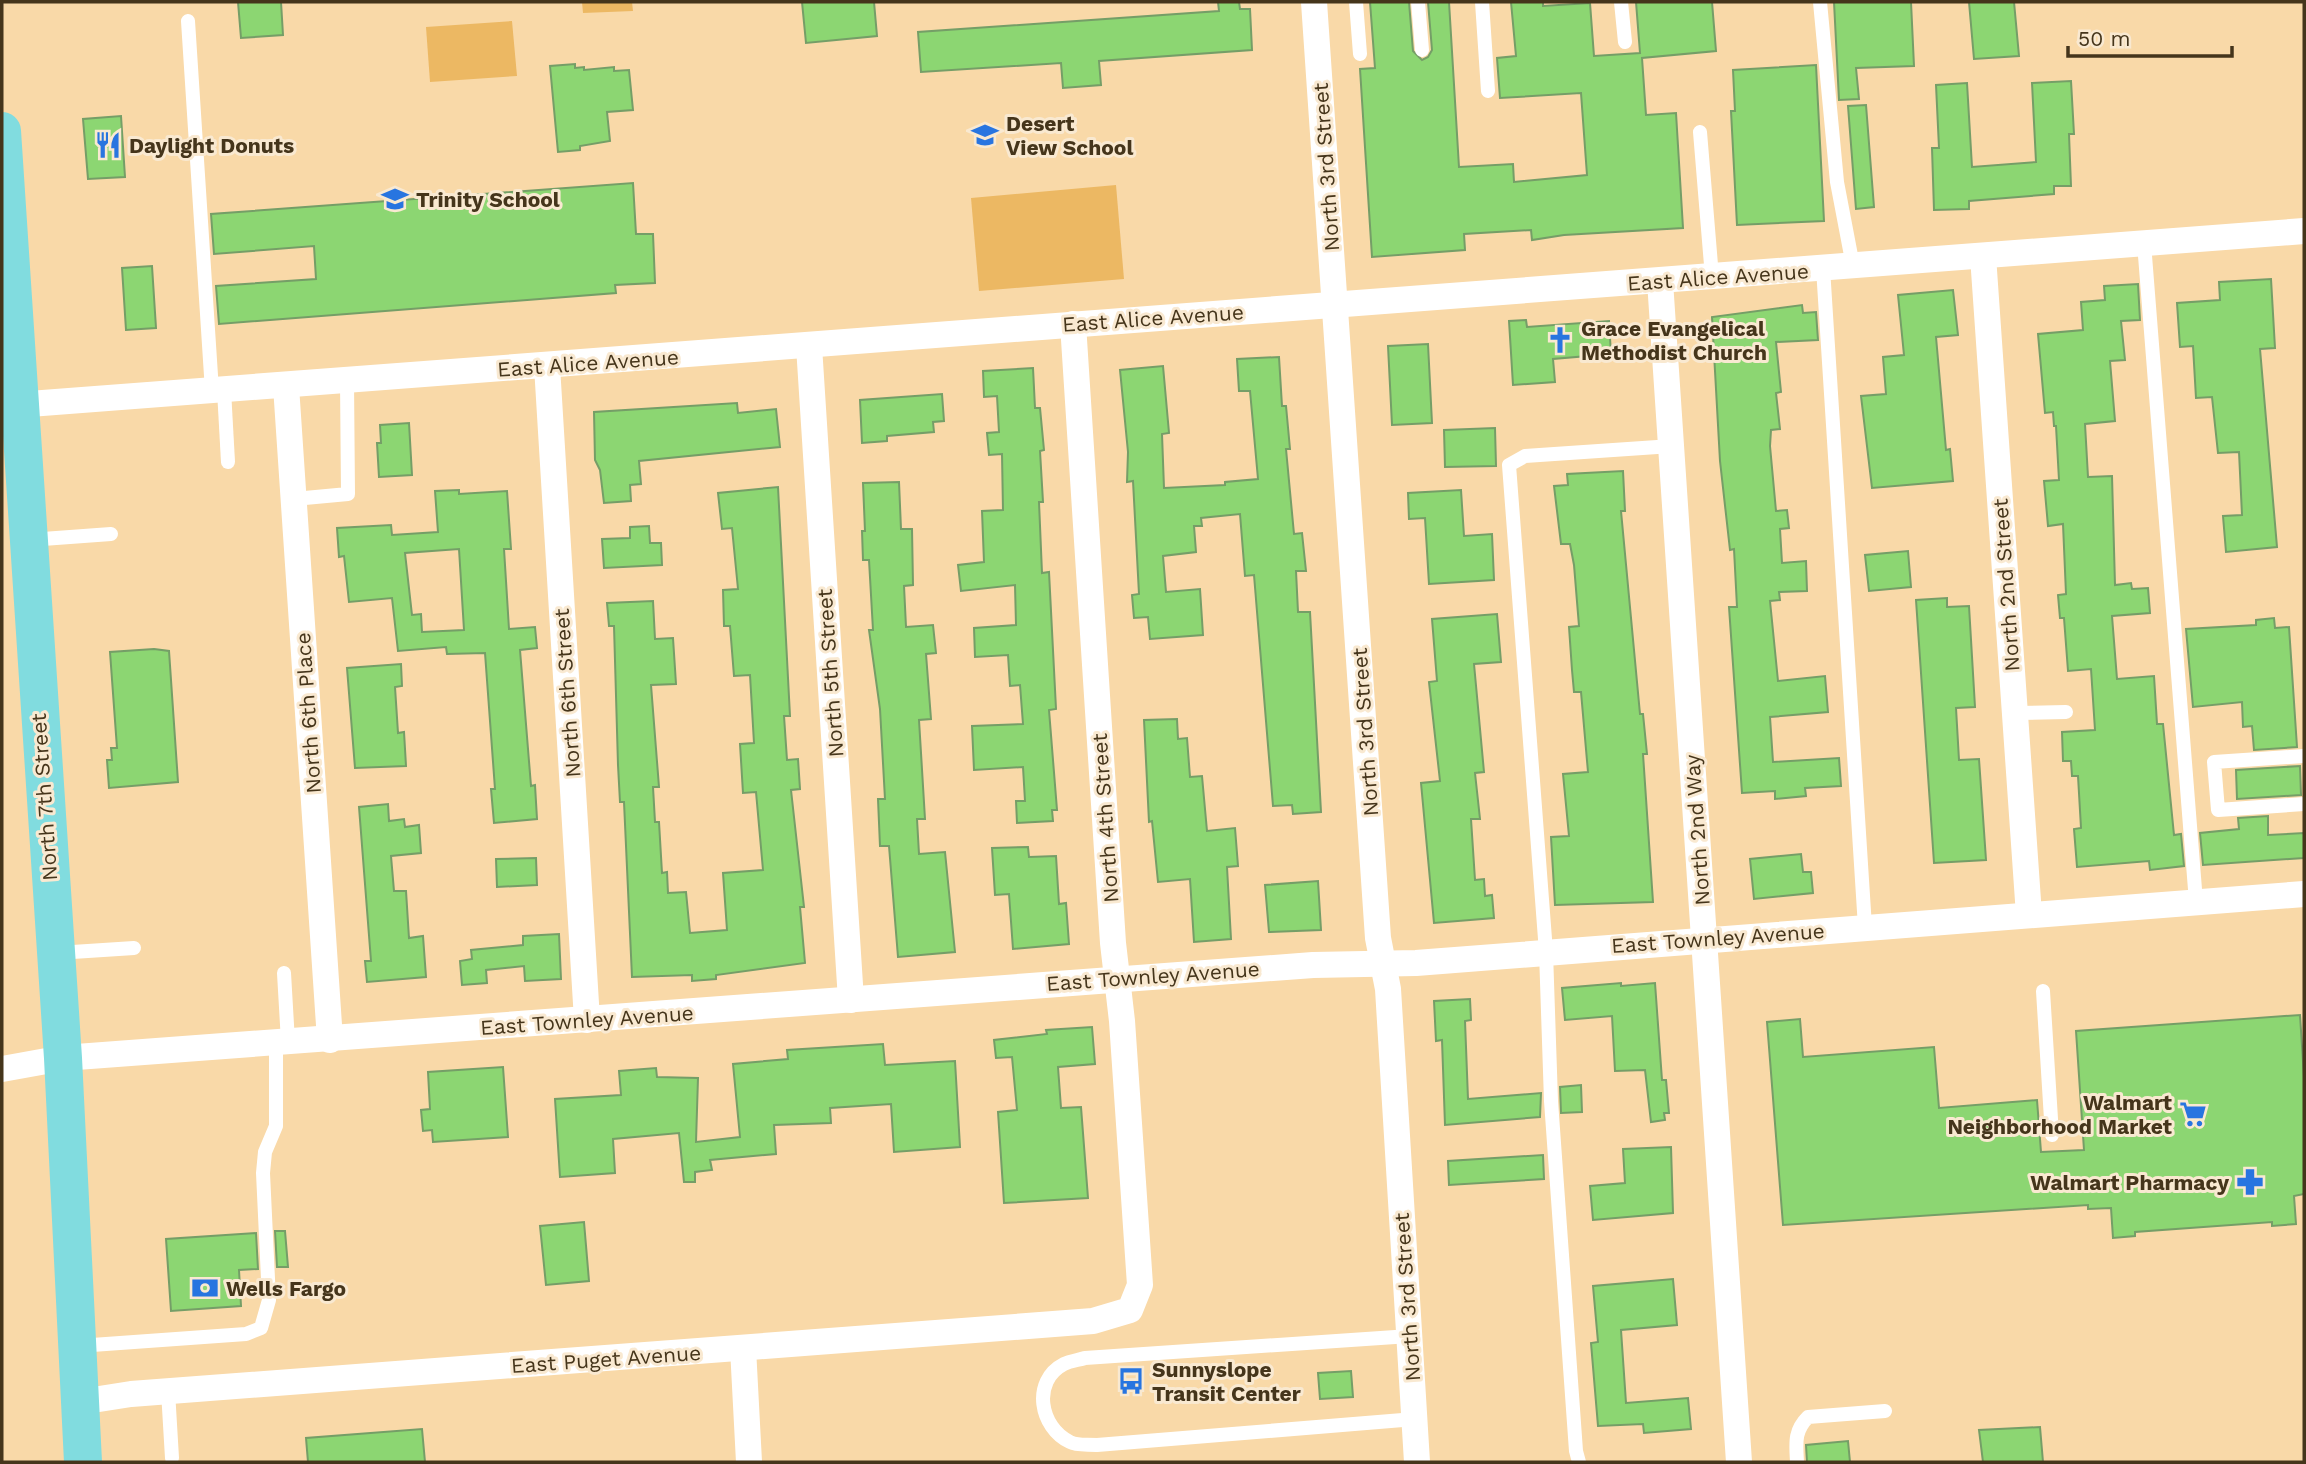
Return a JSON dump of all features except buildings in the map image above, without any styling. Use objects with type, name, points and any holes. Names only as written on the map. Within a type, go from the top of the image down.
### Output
[{"type":"main road","name":"North 7th Street","points":[[2,131],[10,405],[28,540],[63,1058],[83,1462]]},
{"type":"street","name":"North 3rd Street","points":[[1314,2],[1378,938],[1388,989],[1417,1462]]},
{"type":"street","name":"East Alice Avenue","points":[[10,405],[346,382],[2304,231]]},
{"type":"street","name":"North 2nd Street","points":[[1983,256],[2029,915]]},
{"type":"street","name":"North 2nd Way","points":[[1660,281],[1739,1462]]},
{"type":"street","name":"North 4th Street","points":[[1073,324],[1140,1285],[1130,1310]]},
{"type":"street","name":"North 5th Street","points":[[810,346],[851,1000]]},
{"type":"street","name":"North 6th Street","points":[[547,366],[587,1020]]},
{"type":"street","name":"North 6th Place","points":[[286,386],[330,1040]]},
{"type":"street","name":"East Townley Avenue","points":[[2,1069],[63,1058],[1117,979],[1383,962],[1416,963],[2304,894]]},
{"type":"street","name":"East Puget Avenue","points":[[80,1402],[168,1391],[1093,1321],[1130,1310]]},
{"type":"street","points":[[743,1348],[749,1462]]},
{"type":"lane","points":[[1356,2],[1360,54]]},
{"type":"lane","points":[[1418,2],[1422,50]]},
{"type":"lane","points":[[1482,2],[1488,91]]},
{"type":"lane","points":[[1620,2],[1625,42]]},
{"type":"lane","points":[[1820,2],[1837,182],[1853,266]]},
{"type":"lane","points":[[188,21],[218,391],[228,462]]},
{"type":"lane","points":[[1700,132],[1712,277]]},
{"type":"lane","points":[[2144,243],[2196,902]]},
{"type":"lane","points":[[1823,268],[1865,927]]},
{"type":"lane","points":[[293,499],[348,494],[346,382]]},
{"type":"lane","points":[[1579,1462],[1576,1451],[1550,1101],[1546,952],[1509,465],[1525,456],[1672,446]]},
{"type":"lane","points":[[28,540],[111,534]]},
{"type":"lane","points":[[2015,713],[2066,712]]},
{"type":"lane","points":[[2304,756],[2214,762],[2218,810],[2304,804]]},
{"type":"lane","points":[[55,953],[134,948]]},
{"type":"lane","points":[[76,1346],[246,1335],[261,1328],[269,1300],[263,1173],[265,1152],[276,1126],[284,973]]},
{"type":"lane","points":[[2043,991],[2052,1135]]},
{"type":"lane","points":[[1410,1336],[1085,1358],[1063,1364],[1046,1382],[1042,1407],[1051,1430],[1072,1444],[1415,1419]]},
{"type":"lane","points":[[168,1391],[172,1458]]},
{"type":"lane","points":[[1797,1462],[1796,1437],[1800,1425],[1808,1417],[1885,1411]]},
{"type":"shaded area","points":[[582,2],[632,2],[633,11],[583,13]]},
{"type":"shaded area","points":[[512,21],[517,76],[430,82],[426,27]]},
{"type":"shaded area","points":[[1116,185],[1124,279],[979,291],[971,198]]},
{"type":"place","name":"Desert View School","points":[[985,135]]},
{"type":"place","name":"Daylight Donuts","points":[[108,145]]},
{"type":"place","name":"Trinity School","points":[[395,199]]},
{"type":"place","name":"Grace Evangelical Methodist Church","points":[[1560,340]]},
{"type":"place","name":"Walmart Neighborhood Market","points":[[2193,1114]]},
{"type":"place","name":"Walmart Pharmacy","points":[[2250,1182]]},
{"type":"place","name":"Wells Fargo","points":[[205,1288]]},
{"type":"place","name":"Sunnyslope Transit Center","points":[[1131,1381]]}]
